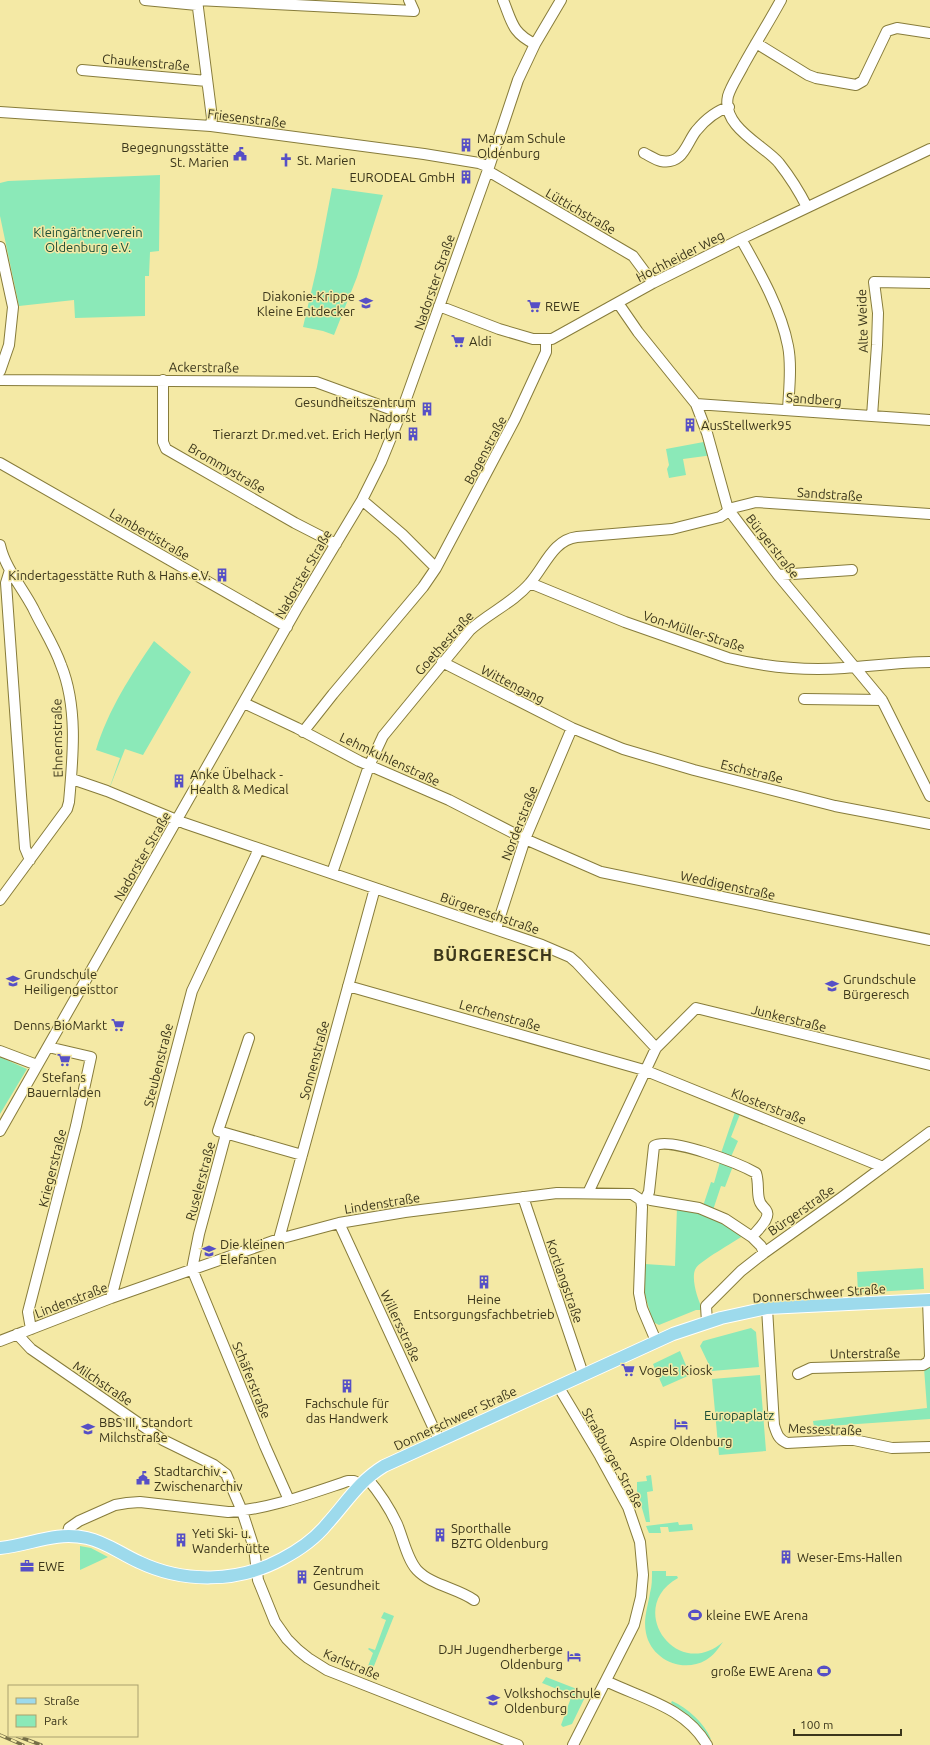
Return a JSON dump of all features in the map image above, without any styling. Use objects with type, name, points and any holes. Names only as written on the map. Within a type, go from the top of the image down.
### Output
[{"type":"main road","name":"Donnerschweer Straße","points":[[67,1536],[99,1541],[138,1562],[175,1574],[195,1577],[218,1577],[257,1571],[283,1559],[314,1538],[328,1524],[363,1481],[384,1466],[656,1340],[707,1322],[767,1308],[929,1300]]},
{"type":"main road","points":[[0,1548],[52,1536],[67,1536]]},
{"type":"street","points":[[145,0],[414,11],[409,0]]},
{"type":"street","points":[[503,0],[517,32],[522,38],[535,44]]},
{"type":"street","name":"Nadorster Straße","points":[[0,1131],[287,627],[362,500],[381,462],[401,413],[488,169],[513,94],[535,44],[561,0]]},
{"type":"street","points":[[781,0],[730,90],[728,100],[735,123],[744,135],[779,162],[796,186],[806,207]]},
{"type":"street","name":"Chaukenstraße","points":[[197,2],[212,118],[211,126]]},
{"type":"street","points":[[756,43],[808,75],[825,80],[856,85],[863,82],[887,31],[897,28],[930,33]]},
{"type":"street","name":"Chaukenstraße","points":[[82,70],[207,81]]},
{"type":"street","points":[[644,153],[660,161],[666,162],[678,158],[700,127],[713,114],[729,107]]},
{"type":"street","name":"Friesenstraße","points":[[0,112],[211,126],[424,154],[479,163],[488,169]]},
{"type":"street","name":"Hochheider Weg","points":[[439,306],[498,329],[533,339],[546,340],[563,334],[653,283],[741,239],[930,149]]},
{"type":"street","name":"Lüttichstraße","points":[[488,169],[633,256],[653,283]]},
{"type":"street","points":[[741,239],[780,317],[785,335],[788,347],[790,381],[788,410]]},
{"type":"street","points":[[0,247],[13,307],[9,345],[0,371]]},
{"type":"street","name":"Alte Weide","points":[[872,416],[878,313],[874,282],[930,283]]},
{"type":"street","name":"Bürgerstraße","points":[[618,303],[638,332],[696,404],[707,433],[728,509],[778,574],[856,666],[882,700],[930,796]]},
{"type":"street","name":"Bogenstraße","points":[[303,732],[423,587],[436,568],[515,420],[546,352],[546,340]]},
{"type":"street","name":"Ackerstraße","points":[[0,380],[316,382],[401,413]]},
{"type":"street","name":"Brommystraße","points":[[163,380],[162,442],[166,448],[336,544]]},
{"type":"street","name":"Sandberg","points":[[696,404],[930,420]]},
{"type":"street","name":"Lambertistraße","points":[[0,463],[287,627]]},
{"type":"street","points":[[362,500],[402,534],[436,568]]},
{"type":"street","name":"Sandstraße","points":[[728,509],[746,504],[765,502],[930,514]]},
{"type":"street","name":"Goethestraße","points":[[332,873],[369,766],[383,736],[465,635],[481,620],[509,601],[530,583],[554,550],[566,540],[578,537],[672,530],[720,516],[726,513],[728,509]]},
{"type":"street","name":"Ehnernstraße","points":[[0,545],[10,570],[37,616],[61,665],[72,703],[73,744],[70,802],[67,809],[0,900]]},
{"type":"street","points":[[10,570],[6,583],[25,848],[30,860]]},
{"type":"street","points":[[778,574],[852,570]]},
{"type":"street","name":"Von-Müller-Straße","points":[[530,583],[625,622],[728,658],[755,664],[784,667],[828,668],[930,662]]},
{"type":"street","name":"Wittengang","points":[[442,662],[572,728]]},
{"type":"street","points":[[804,699],[882,700]]},
{"type":"street","name":"Lehmkuhlenstraße","points":[[244,703],[369,766],[449,800],[525,839]]},
{"type":"street","name":"Eschstraße","points":[[572,728],[622,749],[690,769],[835,806],[930,824]]},
{"type":"street","name":"Norderstraße","points":[[496,929],[525,839],[572,728]]},
{"type":"street","name":"Bürgereschstraße","points":[[72,779],[107,791],[177,820],[542,945],[570,957],[656,1048]]},
{"type":"street","name":"Weddigenstraße","points":[[525,839],[601,872],[930,940]]},
{"type":"street","name":"Steubenstraße","points":[[111,1298],[192,991],[259,849]]},
{"type":"street","name":"Sonnenstraße","points":[[279,1238],[375,888]]},
{"type":"street","name":"Lerchenstraße","points":[[348,986],[644,1070]]},
{"type":"street","name":"Junkerstraße","points":[[656,1048],[696,1008],[930,1065]]},
{"type":"street","name":"Ruselerstraße","points":[[192,1269],[199,1234],[226,1134],[218,1131],[249,1038]]},
{"type":"street","name":"Kriegerstraße","points":[[31,1329],[28,1312],[73,1138],[91,1056],[48,1047]]},
{"type":"street","points":[[588,1193],[644,1070],[656,1048]]},
{"type":"street","points":[[0,1051],[37,1065]]},
{"type":"street","name":"Klosterstraße","points":[[644,1070],[883,1166]]},
{"type":"street","name":"Bürgerstraße","points":[[707,1322],[706,1306],[741,1271],[930,1132]]},
{"type":"street","points":[[226,1134],[302,1154]]},
{"type":"street","points":[[656,1340],[642,1308],[639,1293],[642,1208],[644,1199],[649,1192],[654,1146],[658,1143],[697,1150],[756,1173],[759,1200],[767,1215],[766,1219],[752,1237]]},
{"type":"street","name":"Lindenstraße","points":[[0,1341],[111,1298],[279,1238],[339,1223],[522,1197],[557,1193],[632,1194],[644,1199],[699,1208],[725,1219],[752,1237],[761,1246],[764,1253]]},
{"type":"street","name":"Kortlangstraße","points":[[522,1197],[583,1374]]},
{"type":"street","name":"Willersstraße","points":[[339,1223],[439,1440]]},
{"type":"street","name":"Schäferstraße","points":[[192,1269],[265,1446],[289,1500]]},
{"type":"street","name":"Unterstraße","points":[[798,1374],[811,1368],[923,1365],[928,1362],[930,1356],[929,1300]]},
{"type":"street","name":"Messestraße","points":[[767,1308],[774,1425],[776,1434],[780,1440],[787,1443],[848,1440],[892,1448],[930,1447]]},
{"type":"street","name":"Milchstraße","points":[[17,1334],[31,1349],[163,1440],[221,1468],[226,1474],[242,1511]]},
{"type":"street","name":"Straßburger Straße","points":[[558,1386],[600,1456],[628,1507],[640,1542],[643,1575],[639,1609],[631,1632],[573,1745]]},
{"type":"street","points":[[67,1536],[69,1528],[79,1521],[115,1505],[140,1502],[228,1512],[242,1511],[289,1500],[348,1481],[363,1481],[381,1494],[397,1524],[406,1549],[417,1571],[428,1578],[465,1594],[474,1600]]},
{"type":"street","name":"Karlstraße","points":[[242,1511],[254,1548],[257,1571],[266,1602],[275,1622],[287,1639],[308,1658],[332,1671],[518,1745]]},
{"type":"street","points":[[606,1681],[672,1710],[694,1728],[706,1744]]},
{"type":"green space","name":"Kleingärtnerverein Oldenburg e.V.","points":[[160,175],[159,251],[150,252],[149,276],[145,276],[145,316],[75,318],[74,300],[19,306],[0,216],[0,183],[8,181]]},
{"type":"green space","points":[[332,188],[383,195],[357,277],[334,335],[303,327],[317,267]]},
{"type":"green space","points":[[709,441],[713,455],[683,459],[686,475],[669,478],[667,469],[669,465],[666,449]]},
{"type":"green space","points":[[154,641],[191,672],[143,755],[125,749],[108,792],[120,758],[96,750],[114,707]]},
{"type":"green space","points":[[0,1057],[27,1069],[0,1114]]},
{"type":"green space","points":[[735,1112],[740,1114],[731,1137],[738,1141],[730,1159],[720,1156]]},
{"type":"green space","points":[[720,1162],[733,1166],[725,1187],[721,1186],[713,1210],[703,1206],[711,1182],[714,1183]]},
{"type":"green space","points":[[677,1207],[712,1218],[743,1236],[710,1257],[696,1268],[694,1272],[694,1283],[703,1310],[696,1310],[659,1325],[653,1322],[645,1295],[645,1264],[675,1266]]},
{"type":"green space","points":[[923,1268],[924,1289],[858,1293],[857,1272]]},
{"type":"green space","name":"Europaplatz","points":[[751,1328],[756,1332],[759,1367],[712,1371],[700,1346],[703,1341]]},
{"type":"green space","points":[[680,1351],[690,1375],[663,1387],[653,1364]]},
{"type":"green space","points":[[924,1368],[930,1368],[930,1419],[814,1427],[813,1421],[927,1408]]},
{"type":"green space","name":"Europaplatz","points":[[760,1375],[766,1451],[719,1455],[712,1379]]},
{"type":"green space","points":[[651,1475],[653,1491],[647,1492],[650,1522],[646,1522],[637,1491],[637,1482],[647,1481],[646,1476]]},
{"type":"green space","points":[[678,1522],[679,1525],[692,1524],[693,1530],[669,1532],[668,1527],[660,1527],[661,1533],[649,1533],[646,1526]]},
{"type":"green space","points":[[80,1546],[91,1548],[108,1557],[80,1570]]},
{"type":"green space","points":[[652,1571],[666,1571],[666,1576],[677,1576],[678,1578],[663,1591],[656,1606],[656,1622],[663,1636],[674,1647],[689,1653],[706,1652],[723,1642],[706,1660],[697,1664],[687,1665],[669,1662],[654,1650],[649,1642],[645,1623],[651,1588]]},
{"type":"green space","points":[[384,1612],[394,1616],[370,1676],[365,1674],[373,1653],[368,1649],[375,1650],[386,1620],[381,1618]]},
{"type":"green space","points":[[546,1677],[587,1693],[572,1724],[563,1727],[561,1725],[572,1695],[542,1683]]},
{"type":"green space","points":[[672,1701],[695,1717],[704,1727],[711,1739],[707,1738],[689,1716],[671,1703]]},
{"type":"railway","points":[[0,1735],[23,1745]]},
{"type":"railway","points":[[20,1737],[41,1745]]},
{"type":"place","name":"Maryam Schule Oldenburg","points":[[466,145]]},
{"type":"place","name":"Begegnungsstätte St. Marien","points":[[240,154]]},
{"type":"place","name":"St. Marien","points":[[286,160]]},
{"type":"place","name":"EURODEAL GmbH","points":[[466,177]]},
{"type":"place","name":"Diakonie-Krippe Kleine Entdecker","points":[[366,303]]},
{"type":"place","name":"REWE","points":[[534,306]]},
{"type":"place","name":"Aldi","points":[[458,341]]},
{"type":"place","name":"Gesundheitszentrum Nadorst","points":[[427,409]]},
{"type":"place","name":"AusStellwerk95","points":[[690,425]]},
{"type":"place","name":"Tierarzt Dr.med.vet. Erich Herlyn","points":[[413,434]]},
{"type":"place","name":"Kindertagesstätte Ruth & Hans e.V.","points":[[222,575]]},
{"type":"place","name":"Anke Übelhack - Health & Medical","points":[[179,781]]},
{"type":"place","name":"Grundschule Heiligengeisttor","points":[[13,981]]},
{"type":"place","name":"Grundschule Bürgeresch","points":[[832,986]]},
{"type":"place","name":"Denns BioMarkt","points":[[118,1025]]},
{"type":"place","name":"Stefans Bauernladen","points":[[64,1060]]},
{"type":"place","name":"Die kleinen Elefanten","points":[[209,1251]]},
{"type":"place","name":"Heine Entsorgungsfachbetrieb","points":[[484,1282]]},
{"type":"place","name":"Vogels Kiosk","points":[[628,1370]]},
{"type":"place","name":"Fachschule für das Handwerk","points":[[347,1386]]},
{"type":"place","name":"Aspire Oldenburg","points":[[681,1424]]},
{"type":"place","name":"BBS III, Standort Milchstraße","points":[[88,1429]]},
{"type":"place","name":"Stadtarchiv - Zwischenarchiv","points":[[143,1478]]},
{"type":"place","name":"Sporthalle BZTG Oldenburg","points":[[440,1535]]},
{"type":"place","name":"Yeti Ski- u. Wanderhütte","points":[[181,1540]]},
{"type":"place","name":"Weser-Ems-Hallen","points":[[786,1557]]},
{"type":"place","name":"EWE","points":[[27,1566]]},
{"type":"place","name":"Zentrum Gesundheit","points":[[302,1577]]},
{"type":"place","name":"kleine EWE Arena","points":[[695,1615]]},
{"type":"place","name":"DJH Jugendherberge Oldenburg","points":[[574,1656]]},
{"type":"place","name":"große EWE Arena","points":[[824,1671]]},
{"type":"place","name":"Volkshochschule Oldenburg","points":[[493,1700]]},
{"type":"district","name":"BÜRGERESCH","points":[[493,954]]}]
